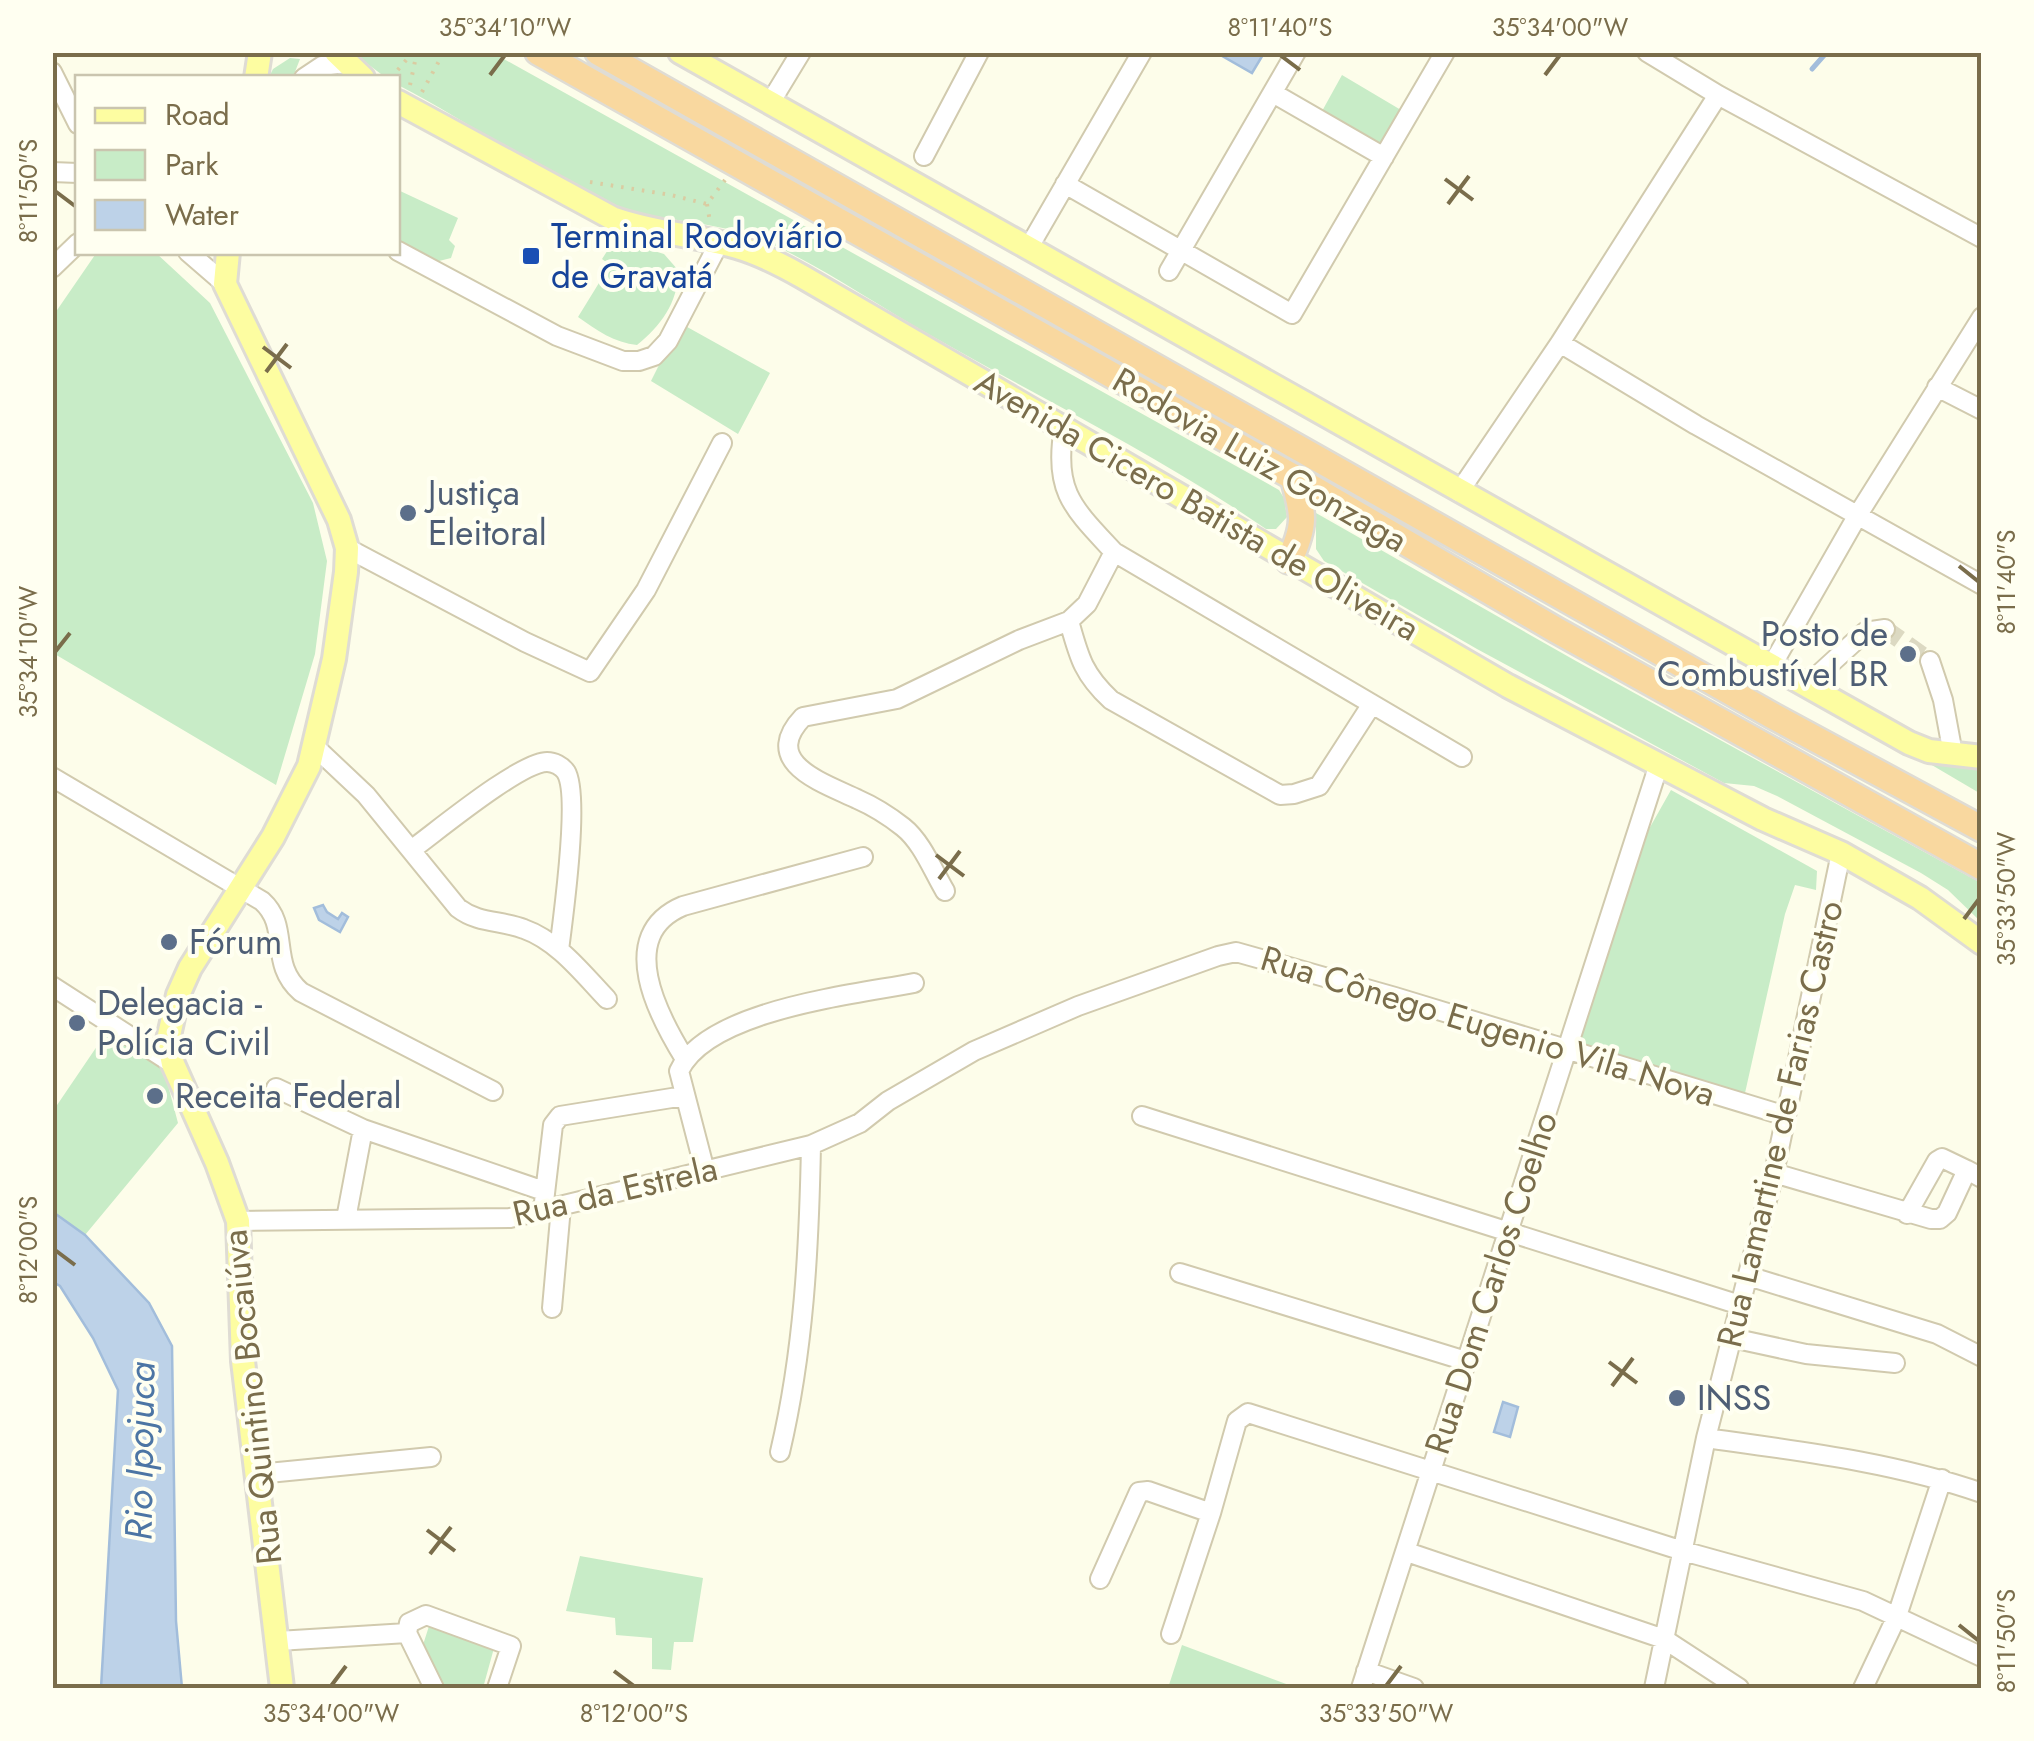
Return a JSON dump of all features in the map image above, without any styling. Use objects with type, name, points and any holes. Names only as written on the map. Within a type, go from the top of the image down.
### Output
[{"type":"highway","name":"Rodovia Luiz Gonzaga","points":[[538,52],[1590,650],[1982,866]]},
{"type":"highway","name":"Rodovia Luiz Gonzaga","points":[[598,52],[1773,716],[1982,829]]},
{"type":"highway","points":[[1289,561],[1304,518],[1293,478]]},
{"type":"main road","points":[[680,52],[1909,743],[1982,757]]},
{"type":"main road","name":"Avenida Cicero Batista de Oliveira","points":[[409,96],[612,218],[650,230],[715,235],[764,256],[1508,686],[1763,819],[1841,853],[1920,898],[1982,943]]},
{"type":"main road","points":[[225,284],[228,255]]},
{"type":"main road","name":"Rua Quintino Bocaiúva","points":[[225,284],[339,520],[347,548],[334,658],[308,766],[241,890],[190,968],[178,995],[168,1040],[173,1064],[238,1221],[243,1361],[282,1688]]},
{"type":"street","points":[[770,102],[801,52]]},
{"type":"street","points":[[924,156],[980,52]]},
{"type":"street","points":[[1029,247],[1142,52]]},
{"type":"street","points":[[1169,271],[1296,52]]},
{"type":"street","points":[[1066,184],[1292,314],[1446,52]]},
{"type":"street","points":[[1647,52],[1718,96],[1982,238]]},
{"type":"street","points":[[308,75],[322,66],[349,64]]},
{"type":"street","points":[[52,72],[75,118]]},
{"type":"street","points":[[1273,93],[1384,157]]},
{"type":"street","points":[[1459,492],[1718,96]]},
{"type":"street","points":[[400,252],[557,336],[623,361],[639,361],[654,356],[668,341],[715,235]]},
{"type":"street","points":[[52,268],[75,246]]},
{"type":"street","points":[[191,255],[225,284]]},
{"type":"street","points":[[1771,667],[1858,514],[1982,317]]},
{"type":"street","points":[[1560,343],[1982,586]]},
{"type":"street","points":[[1937,387],[1982,410]]},
{"type":"street","points":[[1064,428],[1058,462],[1066,491],[1082,517],[1114,552],[1462,757]]},
{"type":"street","points":[[347,548],[590,672],[646,590],[722,443]]},
{"type":"street","points":[[945,892],[907,830],[872,806],[798,768],[788,746],[795,725],[815,714],[897,700],[1019,640],[1070,621],[1087,604],[1114,552]]},
{"type":"street","points":[[1070,621],[1082,667],[1110,700],[1280,795],[1319,786],[1372,704]]},
{"type":"street","points":[[1806,686],[1864,632],[1885,629]]},
{"type":"street","points":[[1930,661],[1943,700],[1953,754]]},
{"type":"street","points":[[314,746],[366,796],[441,890],[466,914],[524,929],[559,950],[608,999]]},
{"type":"street","points":[[411,850],[517,773],[544,762],[560,766],[568,777],[571,830],[559,950]]},
{"type":"street","name":"Rua Dom Carlos Coelho","points":[[1364,1680],[1659,764]]},
{"type":"street","points":[[52,777],[262,901],[274,916],[284,972],[301,992],[494,1090]]},
{"type":"street","name":"Rua Lamartine de Farias Castro","points":[[1654,1688],[1706,1438],[1774,1173],[1841,853]]},
{"type":"street","points":[[685,1059],[660,1019],[647,975],[652,936],[661,922],[683,906],[863,857]]},
{"type":"street","name":"Rua Cônego Eugenio Vila Nova","points":[[811,1145],[860,1123],[888,1101],[974,1051],[1078,1006],[1236,952],[1786,1116]]},
{"type":"street","points":[[704,1171],[679,1071],[704,1040],[750,1019],[914,982]]},
{"type":"street","points":[[52,986],[173,1064]]},
{"type":"street","points":[[276,1088],[364,1130],[544,1190]]},
{"type":"street","points":[[552,1308],[552,1209],[544,1190],[553,1125],[560,1116],[684,1096]]},
{"type":"street","points":[[1142,1116],[1740,1306]]},
{"type":"street","points":[[346,1219],[364,1130]]},
{"type":"street","points":[[780,1452],[799,1360],[809,1254],[811,1145]]},
{"type":"street","name":"Rua da Estrela","points":[[238,1221],[510,1218],[811,1145]]},
{"type":"street","points":[[1774,1173],[1907,1214],[1940,1218],[1974,1174],[1942,1158],[1907,1214]]},
{"type":"street","points":[[1180,1274],[1466,1360]]},
{"type":"street","points":[[1748,1276],[1937,1334],[1982,1357]]},
{"type":"street","points":[[1732,1338],[1806,1354],[1894,1363]]},
{"type":"street","points":[[1171,1634],[1236,1421],[1248,1413],[1683,1551],[1864,1601],[1982,1657]]},
{"type":"street","points":[[1706,1438],[1811,1453],[1942,1479],[1982,1493]]},
{"type":"street","points":[[258,1474],[431,1457]]},
{"type":"street","points":[[1863,1688],[1897,1616],[1942,1479]]},
{"type":"street","points":[[1100,1579],[1140,1492],[1148,1491],[1211,1513]]},
{"type":"street","points":[[1406,1552],[1664,1640],[1739,1688]]},
{"type":"street","points":[[434,1688],[408,1633],[409,1623],[426,1615],[510,1646],[498,1688]]},
{"type":"street","points":[[278,1641],[408,1633]]},
{"type":"street","points":[[1364,1680],[1414,1688]]},
{"type":"path","points":[[395,75],[415,52]]},
{"type":"path","points":[[409,96],[415,52]]},
{"type":"path","points":[[409,96],[444,52]]},
{"type":"path","points":[[707,204],[725,180]]},
{"type":"path","points":[[582,183],[707,204]]},
{"type":"path","points":[[707,204],[715,235]]},
{"type":"green space","points":[[353,53],[493,53],[1279,490],[1287,517],[1276,529],[1266,529],[1143,452],[930,335],[808,262],[746,234],[664,218],[603,200],[400,86],[400,75],[382,75]]},
{"type":"green space","points":[[290,58],[300,59],[294,75],[270,75]]},
{"type":"green space","points":[[1342,75],[1401,110],[1380,147],[1321,113]]},
{"type":"green space","points":[[400,191],[458,218],[449,240],[455,246],[451,258],[431,263],[400,248]]},
{"type":"green space","points":[[615,239],[664,254],[678,270],[667,312],[637,345],[613,339],[578,317],[610,265],[602,259]]},
{"type":"green space","points":[[95,255],[158,255],[210,303],[313,503],[327,561],[315,654],[276,785],[53,653],[53,316]]},
{"type":"green space","points":[[680,323],[770,373],[738,434],[651,381]]},
{"type":"green space","points":[[1316,513],[1981,883],[1981,922],[1948,890],[1921,873],[1777,796],[1754,786],[1724,783],[1324,561],[1316,549]]},
{"type":"green space","points":[[1925,761],[1981,767],[1981,794]]},
{"type":"green space","points":[[1671,790],[1817,871],[1816,890],[1795,885],[1785,914],[1745,1093],[1577,1044],[1649,829]]},
{"type":"green space","points":[[108,1030],[164,1070],[178,1123],[85,1235],[53,1212],[53,1111]]},
{"type":"green space","points":[[580,1556],[703,1578],[693,1642],[674,1642],[671,1670],[652,1669],[652,1638],[616,1635],[615,1618],[566,1611]]},
{"type":"green space","points":[[429,1626],[494,1648],[483,1688],[443,1688],[422,1648]]},
{"type":"green space","points":[[1182,1645],[1297,1688],[1168,1688]]},
{"type":"water","points":[[1217,53],[1264,53],[1252,73]]},
{"type":"water","points":[[323,905],[338,919],[342,913],[348,917],[340,932],[319,920],[314,908]]},
{"type":"water","name":"Rio Ipojuca","points":[[53,1212],[85,1235],[149,1303],[172,1346],[176,1621],[182,1688],[101,1688],[118,1390],[93,1338],[60,1286],[53,1282]]},
{"type":"water","points":[[1503,1402],[1518,1407],[1510,1437],[1494,1432]]},
{"type":"waterway","points":[[1812,69],[1827,52]]},
{"type":"tunnel","points":[[1885,629],[1930,661]]},
{"type":"place","name":"Terminal Rodoviário de Gravatá","points":[[531,256]]},
{"type":"place","name":"Justiça Eleitoral","points":[[408,513]]},
{"type":"place","name":"Posto de Combustível BR","points":[[1908,654]]},
{"type":"place","name":"Fórum","points":[[169,942]]},
{"type":"place","name":"Delegacia - Polícia Civil","points":[[77,1023]]},
{"type":"place","name":"Receita Federal","points":[[155,1096]]},
{"type":"place","name":"INSS","points":[[1677,1398]]}]
